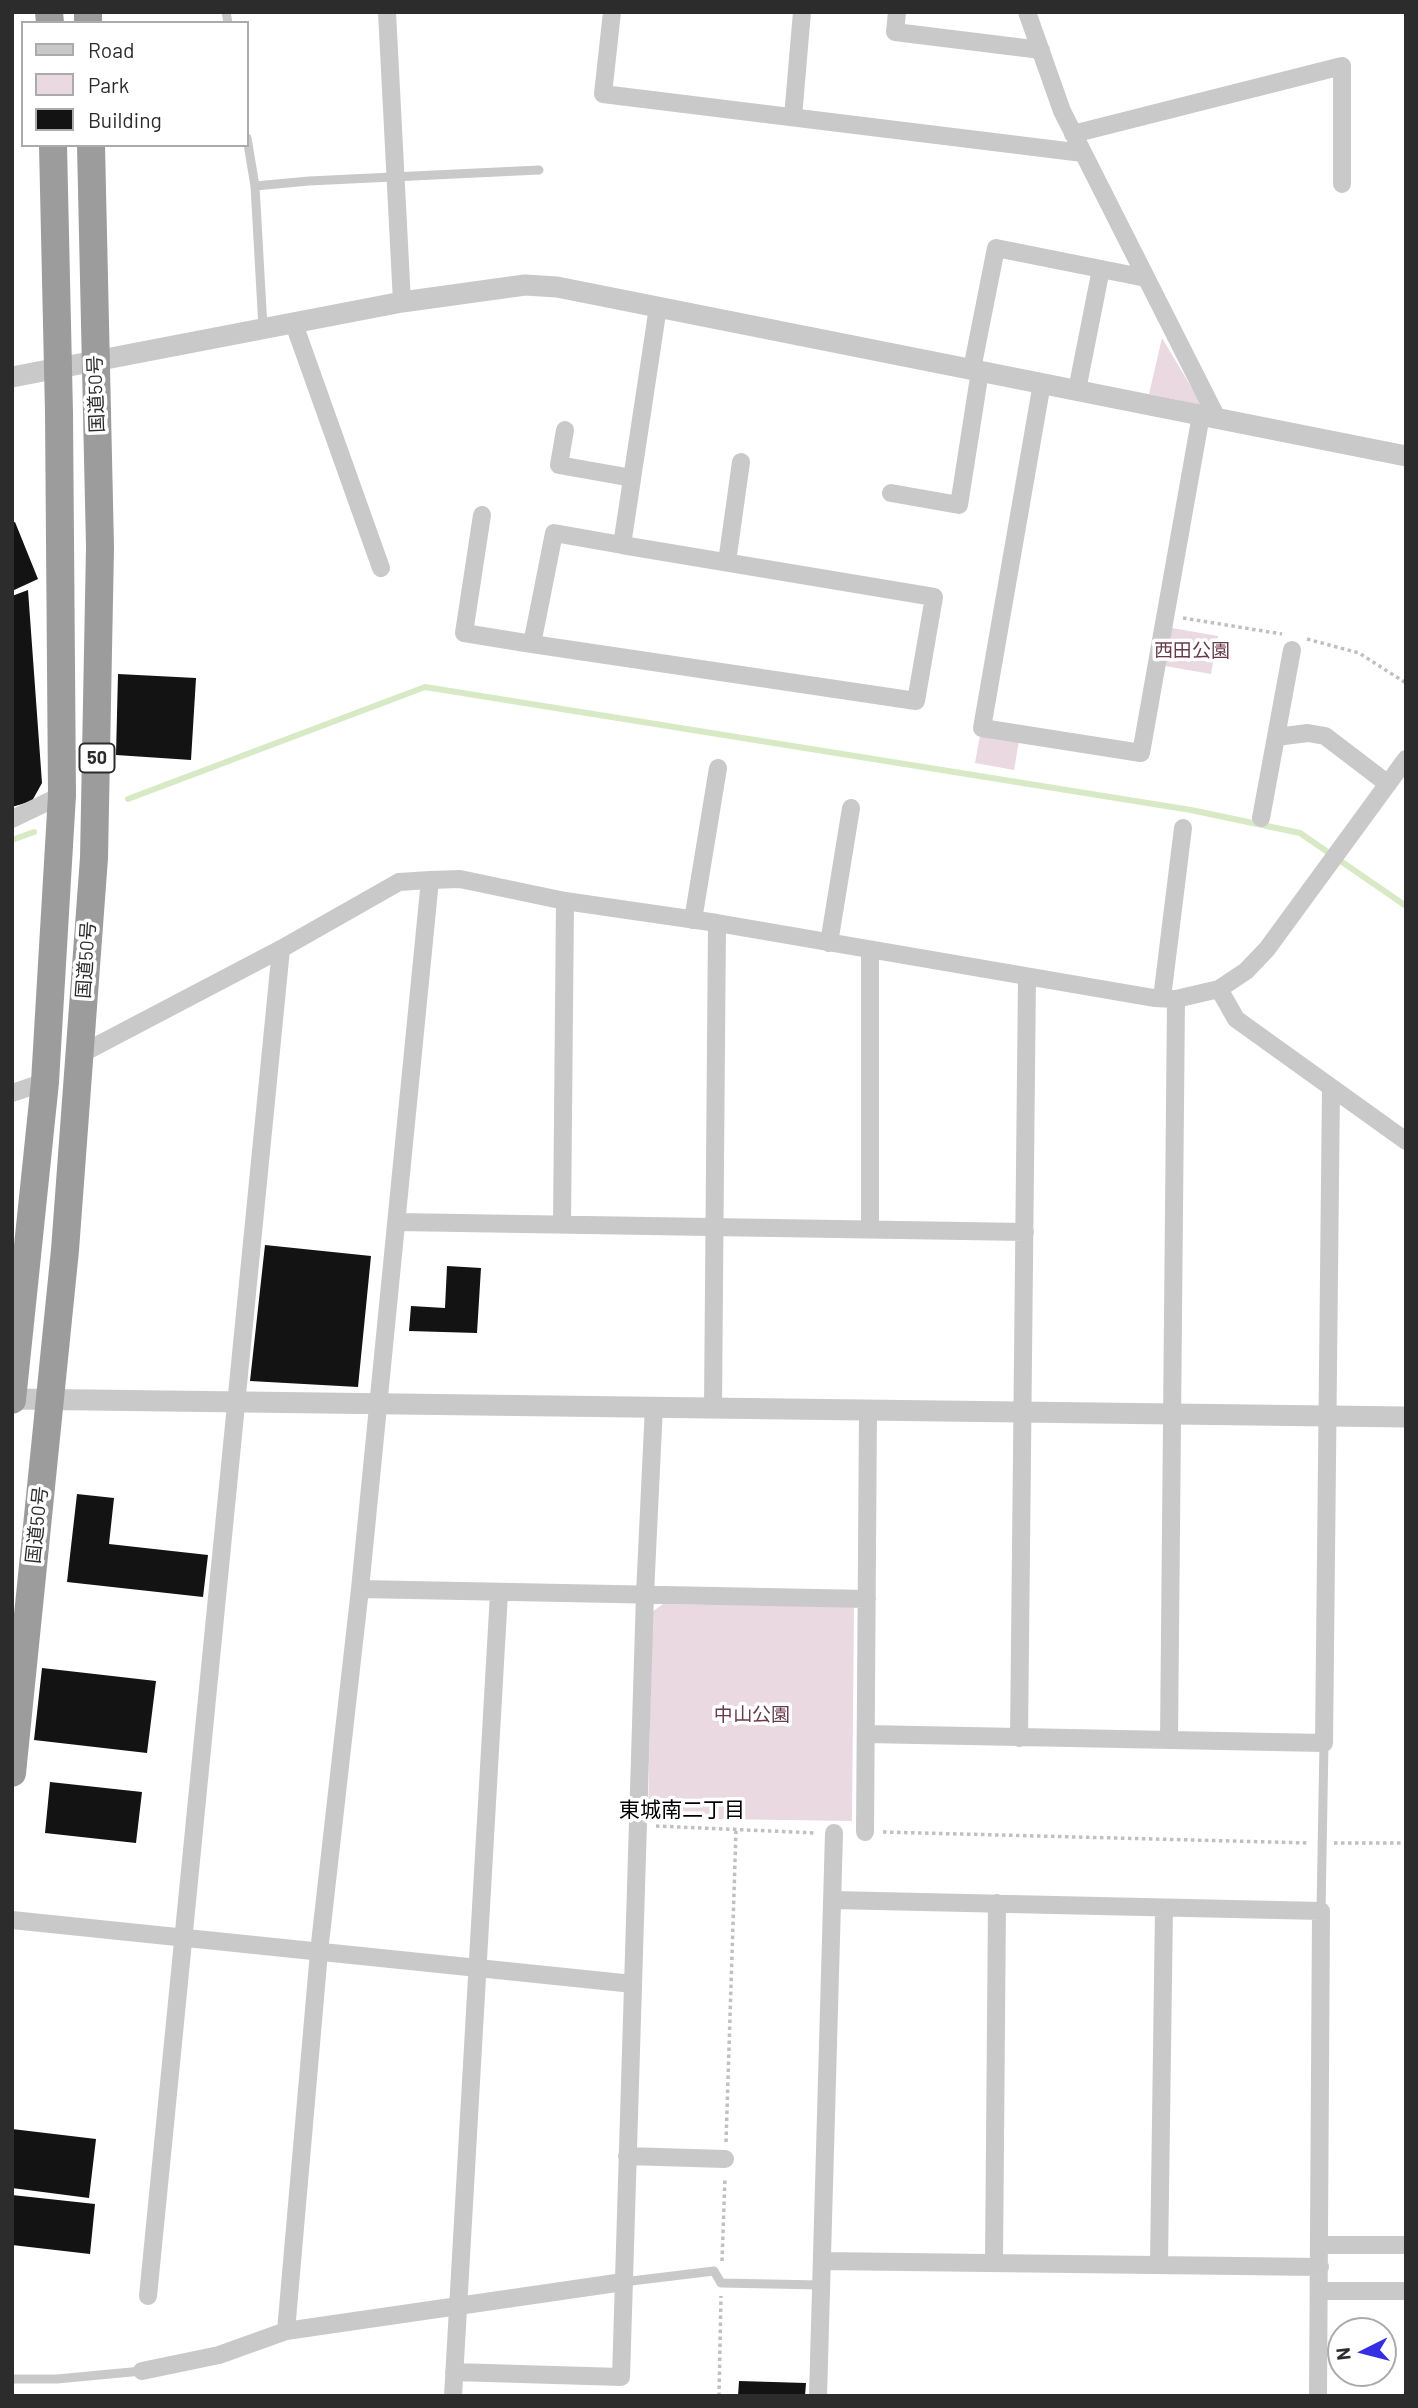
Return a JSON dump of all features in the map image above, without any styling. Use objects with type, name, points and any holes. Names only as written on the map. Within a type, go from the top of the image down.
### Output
[{"type":"highway","name":"国道50号","points":[[12,1400],[45,1082],[62,795],[53,147]]},
{"type":"highway","name":"国道50号","points":[[12,1773],[50,1399],[94,858],[100,664],[92,147]]},
{"type":"street","points":[[387,12],[402,302]]},
{"type":"street","points":[[612,12],[603,94],[1083,153]]},
{"type":"street","points":[[793,117],[802,12]]},
{"type":"street","points":[[897,12],[895,32],[1041,50]]},
{"type":"street","points":[[1027,12],[1073,134],[1146,278],[1209,416],[1141,754],[982,728],[1042,383]]},
{"type":"street","points":[[1073,134],[1342,66],[1342,184]]},
{"type":"street","points":[[891,493],[959,505],[976,370],[996,248],[1146,278]]},
{"type":"street","points":[[1077,390],[1101,269]]},
{"type":"street","points":[[12,377],[402,302],[526,285],[557,287],[1406,456]]},
{"type":"street","points":[[622,545],[658,307]]},
{"type":"street","points":[[294,324],[381,568]]},
{"type":"street","points":[[565,430],[559,465],[632,478]]},
{"type":"street","points":[[727,562],[741,462]]},
{"type":"street","points":[[482,515],[464,633],[532,644],[916,701],[934,597],[554,533],[532,644]]},
{"type":"street","points":[[1261,818],[1292,650]]},
{"type":"street","points":[[1276,737],[1308,733],[1325,736],[1388,784]]},
{"type":"street","points":[[79,1055],[281,949],[399,882],[430,880],[460,879],[565,901],[717,923],[1169,999],[1219,989],[1246,971],[1267,949],[1406,759]]},
{"type":"street","points":[[693,920],[718,768]]},
{"type":"street","points":[[12,819],[62,795]]},
{"type":"street","points":[[829,943],[851,808]]},
{"type":"street","points":[[1169,1739],[1172,1413],[1169,999],[1183,828]]},
{"type":"street","points":[[286,2331],[319,1952],[360,1589],[430,880]]},
{"type":"street","points":[[562,1224],[565,901]]},
{"type":"street","points":[[713,1407],[717,923]]},
{"type":"street","points":[[148,2296],[281,949]]},
{"type":"street","points":[[870,950],[870,1228]]},
{"type":"street","points":[[1019,1738],[1027,977]]},
{"type":"street","points":[[1219,989],[1236,1019],[1406,1141]]},
{"type":"street","points":[[12,1093],[45,1082]]},
{"type":"street","points":[[866,1734],[1324,1743],[1331,1087]]},
{"type":"street","points":[[397,1222],[1026,1232]]},
{"type":"street","points":[[12,1400],[237,1400],[1406,1417]]},
{"type":"street","points":[[454,2372],[621,2377],[640,1826],[645,1594],[654,1406]]},
{"type":"street","points":[[865,1832],[868,1410]]},
{"type":"street","points":[[360,1589],[867,1599]]},
{"type":"street","points":[[453,2396],[480,1970],[499,1593]]},
{"type":"street","points":[[818,2396],[834,1833]]},
{"type":"street","points":[[833,1900],[1164,1909],[1321,1910],[1318,2396]]},
{"type":"street","points":[[994,2262],[997,1903]]},
{"type":"street","points":[[1159,2263],[1164,1909]]},
{"type":"street","points":[[12,1920],[634,1984]]},
{"type":"street","points":[[627,2156],[725,2159]]},
{"type":"street","points":[[1319,2245],[1406,2245]]},
{"type":"street","points":[[821,2261],[1320,2267]]},
{"type":"street","points":[[142,2371],[219,2355],[286,2331],[623,2281]]},
{"type":"street","points":[[1319,2291],[1406,2291]]},
{"type":"lane","points":[[248,144],[255,186],[264,330]]},
{"type":"lane","points":[[255,186],[539,170]]},
{"type":"lane","points":[[1321,1910],[1324,1743]]},
{"type":"lane","points":[[623,2281],[714,2271],[721,2283],[821,2285]]},
{"type":"lane","points":[[12,2379],[57,2379],[142,2371]]},
{"type":"path","points":[[640,1826],[726,1827],[736,1831],[834,1833]]},
{"type":"path","points":[[719,2396],[736,1831]]},
{"type":"path","points":[[865,1832],[1406,1843]]},
{"type":"green space","points":[[1162,338],[1202,405],[1149,394]]},
{"type":"green space","name":"西田公園","points":[[1172,628],[1218,636],[1211,674],[1165,666]]},
{"type":"green space","points":[[980,735],[1019,741],[1014,770],[975,763]]},
{"type":"green space","name":"中山公園","points":[[663,1604],[854,1607],[852,1821],[648,1818],[652,1612]]},
{"type":"building","points":[[15,522],[38,579],[12,591],[12,523]]},
{"type":"building","points":[[28,590],[42,783],[32,801],[12,807],[12,596]]},
{"type":"building","points":[[118,674],[196,678],[191,760],[116,755]]},
{"type":"building","points":[[265,1245],[371,1256],[358,1387],[250,1381]]},
{"type":"building","points":[[447,1266],[481,1268],[477,1333],[409,1331],[411,1306],[445,1308]]},
{"type":"building","points":[[77,1494],[114,1498],[109,1544],[208,1555],[203,1597],[67,1582]]},
{"type":"building","points":[[42,1668],[156,1681],[147,1753],[34,1740]]},
{"type":"building","points":[[50,1782],[142,1792],[136,1843],[45,1833]]},
{"type":"building","points":[[12,2129],[96,2139],[89,2198],[12,2188]]},
{"type":"building","points":[[12,2195],[95,2204],[90,2254],[12,2245]]},
{"type":"building","points":[[739,2381],[806,2383],[805,2396],[738,2396]]},
{"type":"waterway","points":[[128,799],[425,687],[1191,810],[1300,833],[1406,906]]},
{"type":"waterway","points":[[12,840],[34,832]]},
{"type":"district","name":"東城南二丁目","points":[[682,1810]]}]
